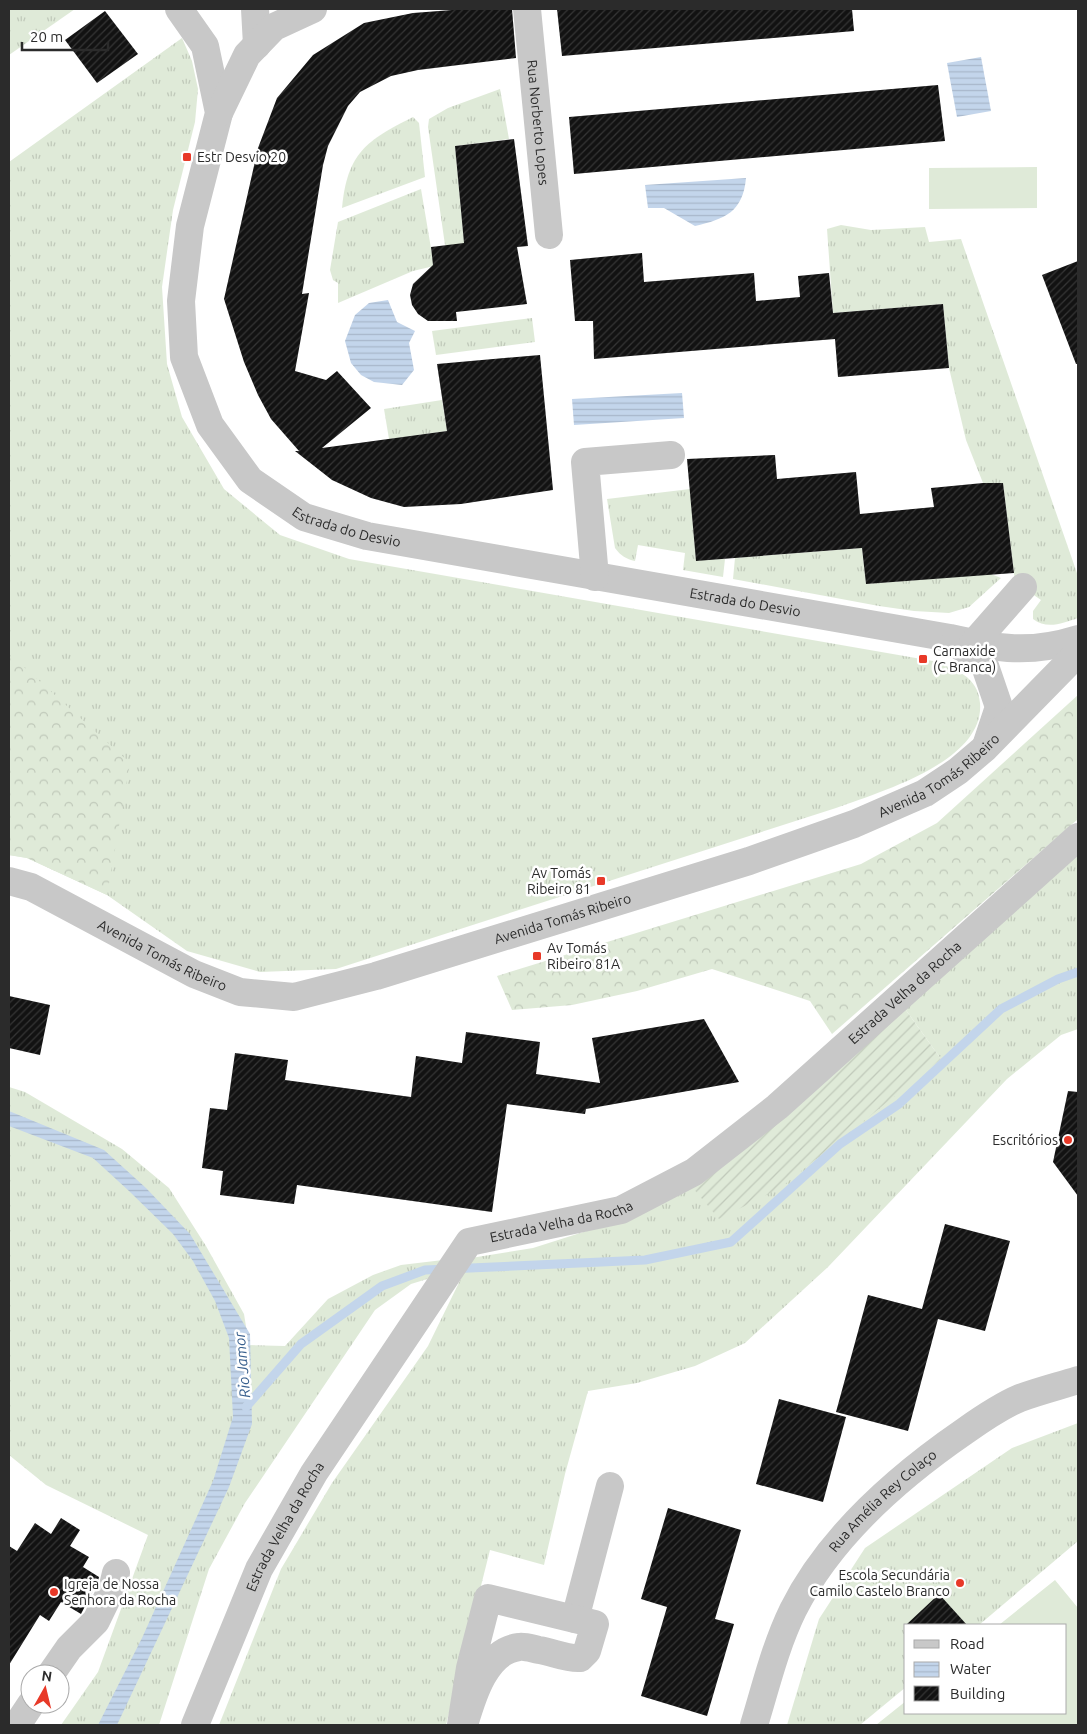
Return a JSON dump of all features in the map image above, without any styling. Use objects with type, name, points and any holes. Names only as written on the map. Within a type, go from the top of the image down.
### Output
[{"type":"street","name":"Estrada do Desvio","points":[[179,9],[205,46],[219,113],[190,226],[181,301],[184,357],[210,425],[250,480],[304,517],[367,536],[999,649],[1049,648],[1078,639]]},
{"type":"street","points":[[256,9],[257,45]]},
{"type":"street","points":[[219,113],[246,55],[274,27],[313,9]]},
{"type":"street","name":"Rua Norberto Lopes","points":[[527,9],[550,235]]},
{"type":"street","points":[[595,577],[585,462],[671,455]]},
{"type":"street","points":[[961,641],[1023,587]]},
{"type":"street","name":"Estrada do Desvio","points":[[961,641],[985,666],[999,707],[985,748]]},
{"type":"street","name":"Avenida Tomás Ribeiro","points":[[9,882],[31,887],[194,974],[240,992],[294,996],[385,973],[740,864],[845,827],[926,793],[958,771],[985,748],[1078,653]]},
{"type":"street","name":"Estrada Velha da Rocha","points":[[194,1725],[259,1569],[314,1473],[428,1306],[469,1242],[621,1210],[694,1172],[777,1107],[1078,837]]},
{"type":"street","name":"Rua Amélia Rey Colaço","points":[[754,1725],[774,1658],[794,1610],[821,1564],[853,1526],[892,1488],[944,1445],[988,1415],[1020,1398],[1078,1380]]},
{"type":"street","points":[[575,1619],[610,1486]]},
{"type":"street","points":[[58,1664],[69,1648],[96,1621],[113,1586],[116,1573]]},
{"type":"street","points":[[462,1725],[470,1668],[488,1598],[594,1624],[587,1651],[580,1658],[571,1658],[541,1650],[506,1644],[495,1636],[488,1623],[486,1609]]},
{"type":"street","points":[[462,1725],[477,1684],[489,1666],[504,1654],[519,1647]]},
{"type":"street","points":[[17,1725],[24,1714]]},
{"type":"green space","points":[[9,9],[75,9],[9,55]]},
{"type":"green space","points":[[182,38],[192,61],[198,89],[195,122],[173,210],[162,287],[167,364],[182,417],[224,489],[280,535],[349,559],[933,661],[964,675],[975,686],[980,703],[977,724],[966,742],[948,758],[926,772],[836,808],[336,969],[260,972],[187,951],[107,895],[27,858],[9,855],[9,162]]},
{"type":"green space","points":[[500,89],[509,139],[455,146],[465,252],[445,245],[428,127],[429,119],[448,108]]},
{"type":"green space","points":[[413,117],[419,123],[425,177],[342,208],[349,174],[362,150],[383,133]]},
{"type":"green space","points":[[1037,167],[1037,208],[929,209],[929,168]]},
{"type":"green space","points":[[421,189],[434,266],[413,271],[338,303],[338,283],[333,280],[330,270],[338,222]]},
{"type":"green space","points":[[841,225],[871,230],[925,227],[929,242],[961,239],[1078,576],[1078,618],[1049,625],[1038,622],[1033,619],[1033,611],[1041,600],[1015,582],[1003,483],[983,483],[966,440],[949,368],[943,304],[833,313],[827,229]]},
{"type":"green space","points":[[532,318],[535,342],[436,355],[432,331]]},
{"type":"green space","points":[[442,400],[447,431],[389,439],[384,409]]},
{"type":"green space","points":[[690,489],[696,560],[725,559],[723,577],[683,570],[685,553],[638,545],[635,561],[624,557],[617,551],[607,499]]},
{"type":"green space","points":[[862,548],[866,584],[991,574],[1001,578],[969,607],[949,613],[879,606],[733,579],[735,558]]},
{"type":"green space","points":[[9,657],[15,659],[130,763],[107,895],[27,858],[9,855]]},
{"type":"green space","points":[[1078,695],[1078,819],[832,1034],[810,1001],[712,969],[637,991],[572,1005],[512,1010],[497,976],[861,864],[937,823]]},
{"type":"green space","points":[[1078,852],[1078,1029],[1061,1035],[1007,1079],[828,1267],[745,1343],[695,1366],[637,1383],[588,1391],[565,1474],[544,1565],[490,1550],[446,1725],[219,1725],[281,1569],[332,1483],[428,1346],[471,1258],[533,1248],[643,1213],[941,1059],[903,1006]]},
{"type":"green space","points":[[903,1006],[941,1059],[780,1188],[719,1219],[692,1187]]},
{"type":"green space","points":[[9,1087],[25,1092],[122,1149],[169,1188],[206,1246],[244,1314],[249,1345],[285,1346],[328,1299],[373,1275],[401,1265],[443,1260],[437,1276],[411,1284],[375,1310],[245,1503],[209,1569],[159,1725],[61,1725],[98,1672],[148,1535],[46,1485],[9,1455]]},
{"type":"green space","name":"Escola Secundária Camilo Castelo Branco","points":[[1078,1423],[1078,1541],[980,1624],[904,1624],[904,1689],[860,1725],[787,1725],[819,1619],[865,1548],[1012,1448]]},
{"type":"green space","points":[[1055,1580],[1078,1608],[1078,1725],[876,1725],[904,1703],[904,1714],[1067,1714],[1067,1624],[1000,1624]]},
{"type":"water","points":[[981,57],[991,111],[957,117],[947,63]]},
{"type":"water","points":[[746,178],[741,199],[731,212],[724,217],[706,223],[695,226],[664,208],[648,208],[645,185]]},
{"type":"water","points":[[388,300],[397,322],[415,331],[409,343],[414,370],[402,385],[374,382],[361,375],[351,363],[345,341],[355,315],[369,303]]},
{"type":"water","points":[[682,393],[684,418],[574,425],[572,399]]},
{"type":"water","name":"Rio Jamor","points":[[9,1111],[104,1150],[146,1188],[190,1234],[250,1334],[252,1424],[229,1487],[117,1725],[98,1725],[142,1638],[213,1481],[233,1417],[229,1338],[215,1301],[193,1261],[173,1234],[93,1158],[9,1126]]},
{"type":"building","points":[[465,9],[512,9],[516,58],[418,70],[391,76],[360,92],[348,106],[328,146],[323,165],[302,294],[309,293],[295,371],[326,380],[337,371],[371,408],[322,448],[447,431],[437,364],[540,355],[553,490],[461,504],[404,507],[371,498],[332,480],[295,451],[299,451],[271,419],[258,395],[244,362],[224,299],[258,148],[277,98],[313,55],[364,23],[413,13]]},
{"type":"building","points":[[557,9],[852,9],[854,31],[562,56]]},
{"type":"building","points":[[105,11],[138,54],[97,83],[65,40]]},
{"type":"building","points":[[938,85],[945,141],[574,174],[569,117]]},
{"type":"building","points":[[514,139],[528,246],[517,247],[527,304],[456,312],[457,321],[428,321],[418,314],[412,305],[410,295],[413,284],[433,265],[431,247],[464,243],[455,146]]},
{"type":"building","points":[[642,253],[644,282],[754,273],[756,301],[800,297],[798,276],[829,273],[833,313],[943,304],[949,368],[838,377],[835,339],[594,359],[593,321],[575,321],[570,260]]},
{"type":"building","points":[[1078,261],[1078,364],[1076,364],[1042,275]]},
{"type":"building","points":[[775,455],[777,479],[856,472],[860,514],[934,507],[931,488],[1003,483],[1014,573],[866,584],[862,548],[696,561],[687,459]]},
{"type":"building","points":[[9,996],[50,1005],[40,1055],[9,1048]]},
{"type":"building","points":[[704,1019],[739,1082],[586,1109],[585,1114],[507,1104],[492,1212],[297,1185],[294,1204],[220,1195],[223,1171],[202,1168],[210,1108],[227,1110],[235,1053],[288,1060],[285,1080],[411,1097],[416,1056],[462,1063],[466,1032],[540,1042],[536,1074],[600,1083],[592,1038]]},
{"type":"building","name":"Escritórios","points":[[1068,1091],[1078,1092],[1078,1196],[1053,1162]]},
{"type":"building","points":[[945,1224],[1010,1241],[985,1331],[938,1319],[908,1431],[836,1412],[868,1295],[922,1309]]},
{"type":"building","points":[[779,1399],[846,1417],[823,1502],[756,1484]]},
{"type":"building","points":[[668,1508],[741,1530],[715,1619],[734,1624],[707,1716],[641,1696],[667,1607],[641,1599]]},
{"type":"building","name":"Igreja de Nossa Senhora da Rocha","points":[[61,1518],[80,1530],[70,1546],[89,1557],[83,1567],[99,1577],[98,1581],[81,1614],[61,1602],[49,1621],[40,1615],[9,1665],[9,1546],[17,1551],[35,1523],[51,1534]]},
{"type":"building","points":[[939,1594],[966,1624],[907,1624]]},
{"type":"waterway","name":"Rio Jamor","points":[[246,1407],[301,1344],[382,1286],[425,1270],[645,1260],[731,1242],[840,1144],[899,1104],[1001,1009],[1058,979],[1078,972]]},
{"type":"place","name":"Estr Desvio 20","points":[[187,157]]},
{"type":"place","name":"Carnaxide (C Branca)","points":[[923,659]]},
{"type":"place","name":"Av Tomás Ribeiro 81","points":[[601,881]]},
{"type":"place","name":"Av Tomás Ribeiro 81A","points":[[537,956]]},
{"type":"place","name":"Escritórios","points":[[1068,1140]]},
{"type":"place","name":"Escola Secundária Camilo Castelo Branco","points":[[960,1583]]},
{"type":"place","name":"Igreja de Nossa Senhora da Rocha","points":[[54,1592]]}]
